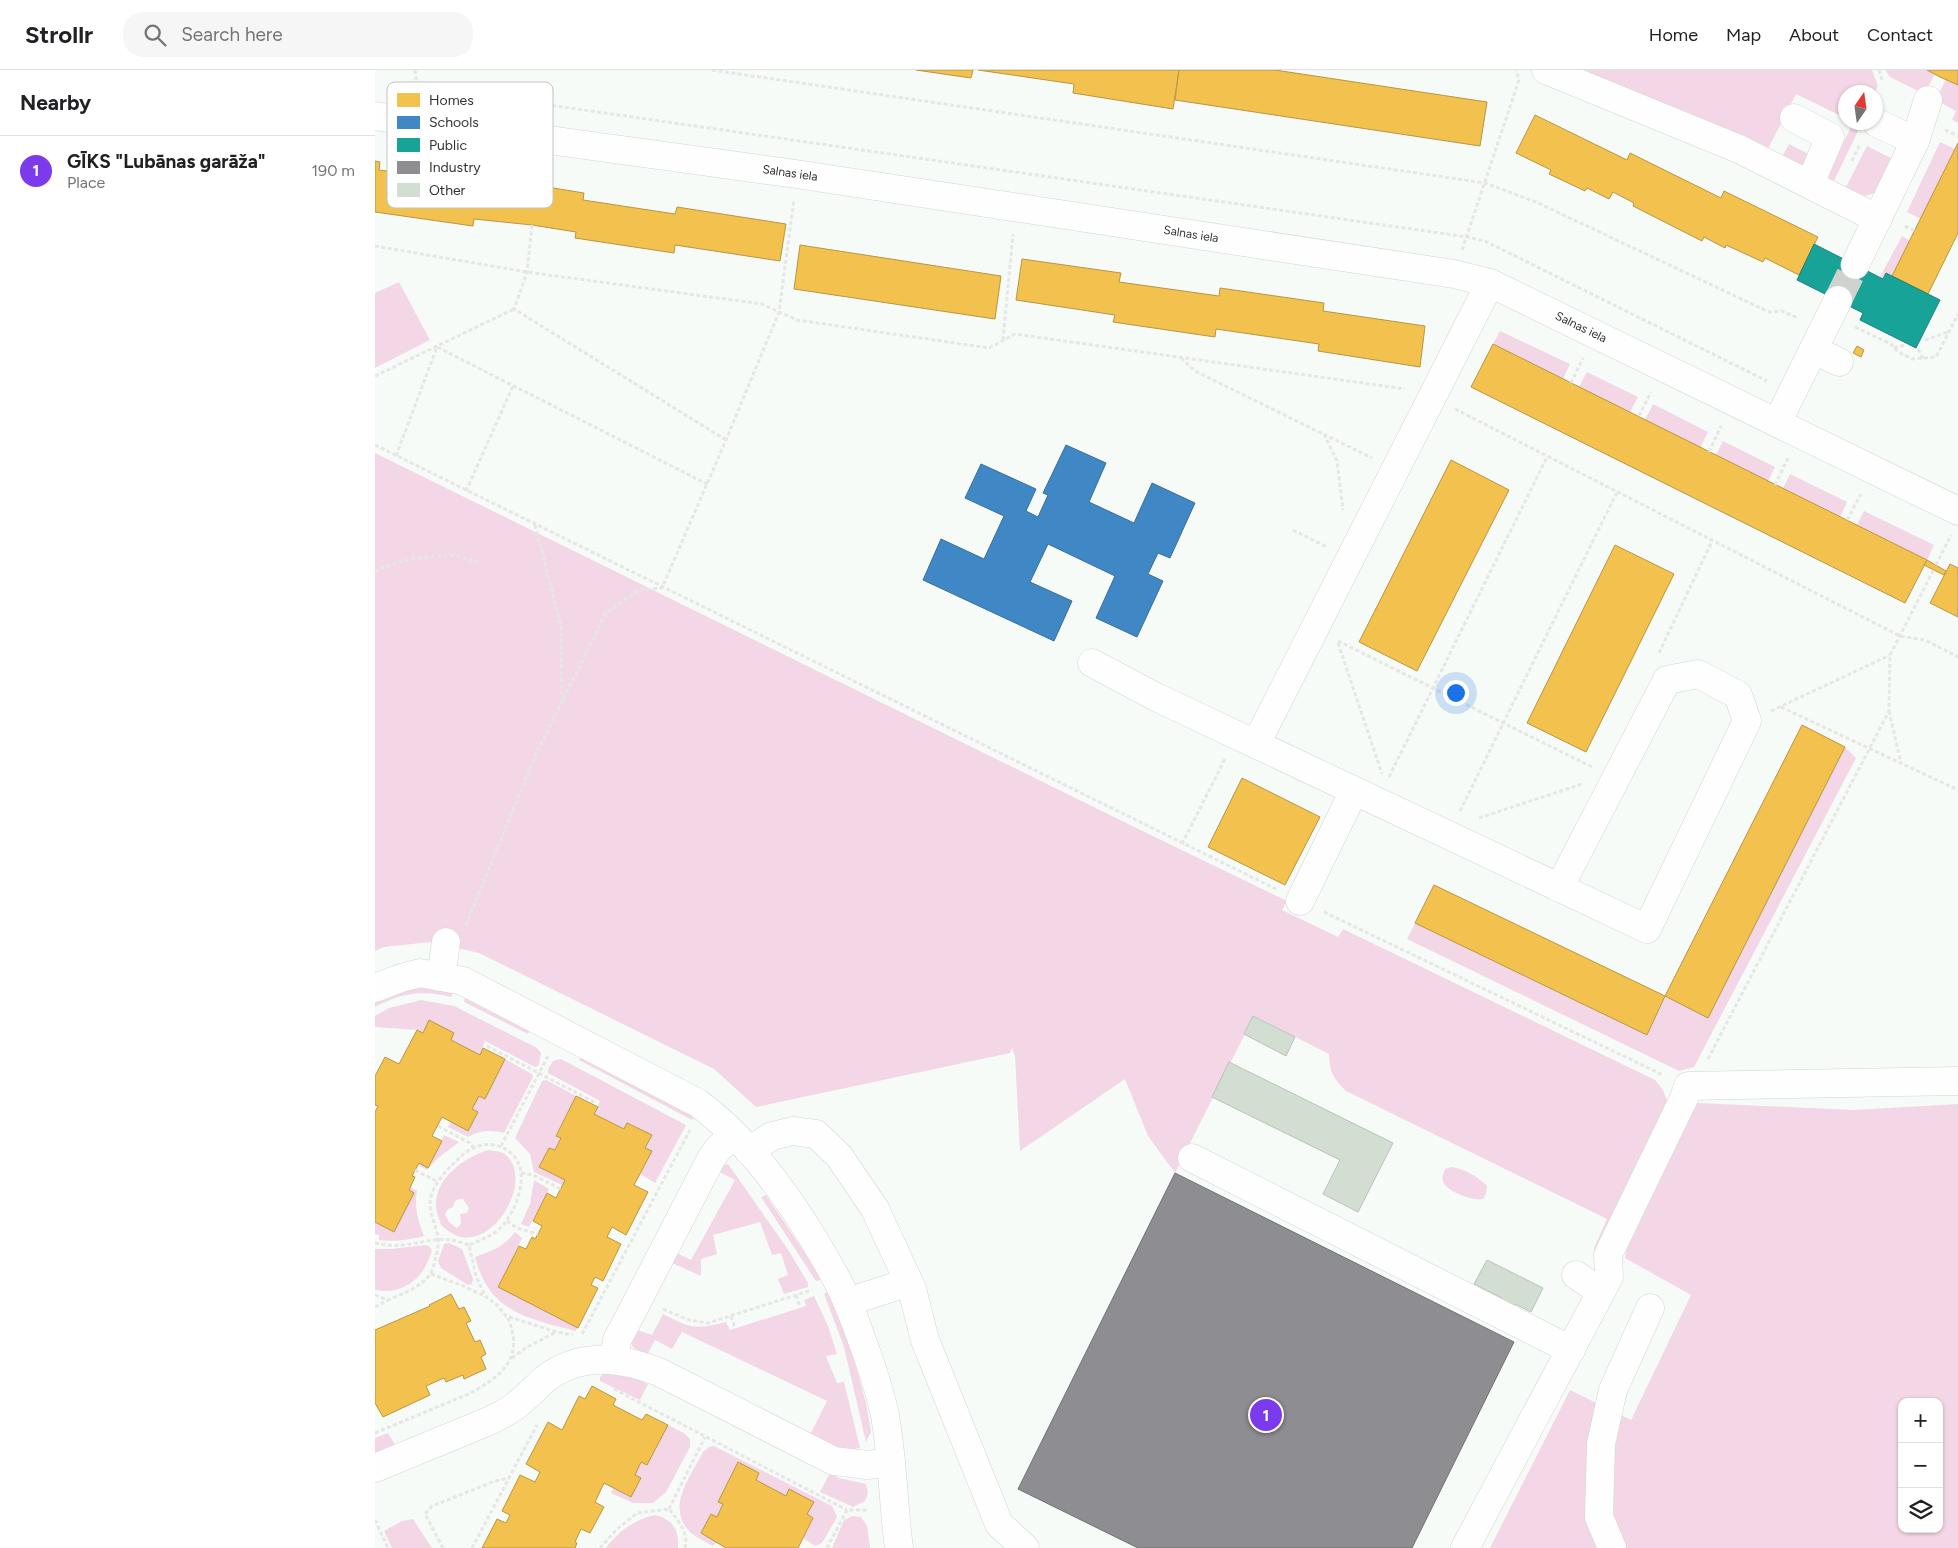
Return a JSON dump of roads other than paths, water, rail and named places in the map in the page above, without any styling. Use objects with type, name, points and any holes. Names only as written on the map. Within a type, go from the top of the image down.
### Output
[{"type":"street","points":[[1547,70],[1739,149],[1878,220]]},
{"type":"street","points":[[1855,265],[1915,141],[1928,100]]},
{"type":"street","points":[[1794,118],[1830,137],[1809,184]]},
{"type":"street","points":[[1883,126],[1915,141]]},
{"type":"street","name":"Salnas iela","points":[[553,141],[796,174],[1454,274],[1490,283],[1777,423],[1956,520]]},
{"type":"street","points":[[1247,740],[1350,558],[1490,283]]},
{"type":"street","points":[[1777,423],[1818,341],[1843,312]]},
{"type":"street","points":[[1818,341],[1839,362]]},
{"type":"street","points":[[1092,663],[1156,697],[1559,888],[1647,929],[1747,721],[1737,695],[1698,674],[1667,680],[1559,888]]},
{"type":"street","points":[[1301,901],[1354,791]]},
{"type":"street","points":[[441,977],[446,942]]},
{"type":"street","points":[[375,988],[401,978],[421,974],[463,981],[675,1090],[706,1108],[741,1143],[799,1217],[843,1292],[875,1378],[885,1415],[899,1548]]},
{"type":"street","points":[[1465,1548],[1605,1284],[1608,1255],[1684,1098],[1688,1086],[1958,1081]]},
{"type":"street","points":[[614,1359],[617,1340],[717,1150],[793,1131],[816,1134],[844,1164],[875,1209],[912,1289],[925,1340],[999,1524],[1025,1548]]},
{"type":"street","points":[[1192,1158],[1571,1350]]},
{"type":"street","points":[[1583,1265],[1605,1284]]},
{"type":"street","points":[[843,1292],[894,1287]]},
{"type":"street","points":[[1612,1548],[1599,1517],[1601,1444],[1613,1390],[1650,1308]]},
{"type":"street","points":[[375,1468],[507,1412],[557,1370],[583,1361],[601,1358],[638,1364],[659,1372],[835,1461],[867,1465],[891,1462]]},
{"type":"tunnel","points":[[1838,300],[1855,265]]},
{"type":"place","name":"GĪKS \"Lubānas garāža\"","points":[[1266,1415]]}]
